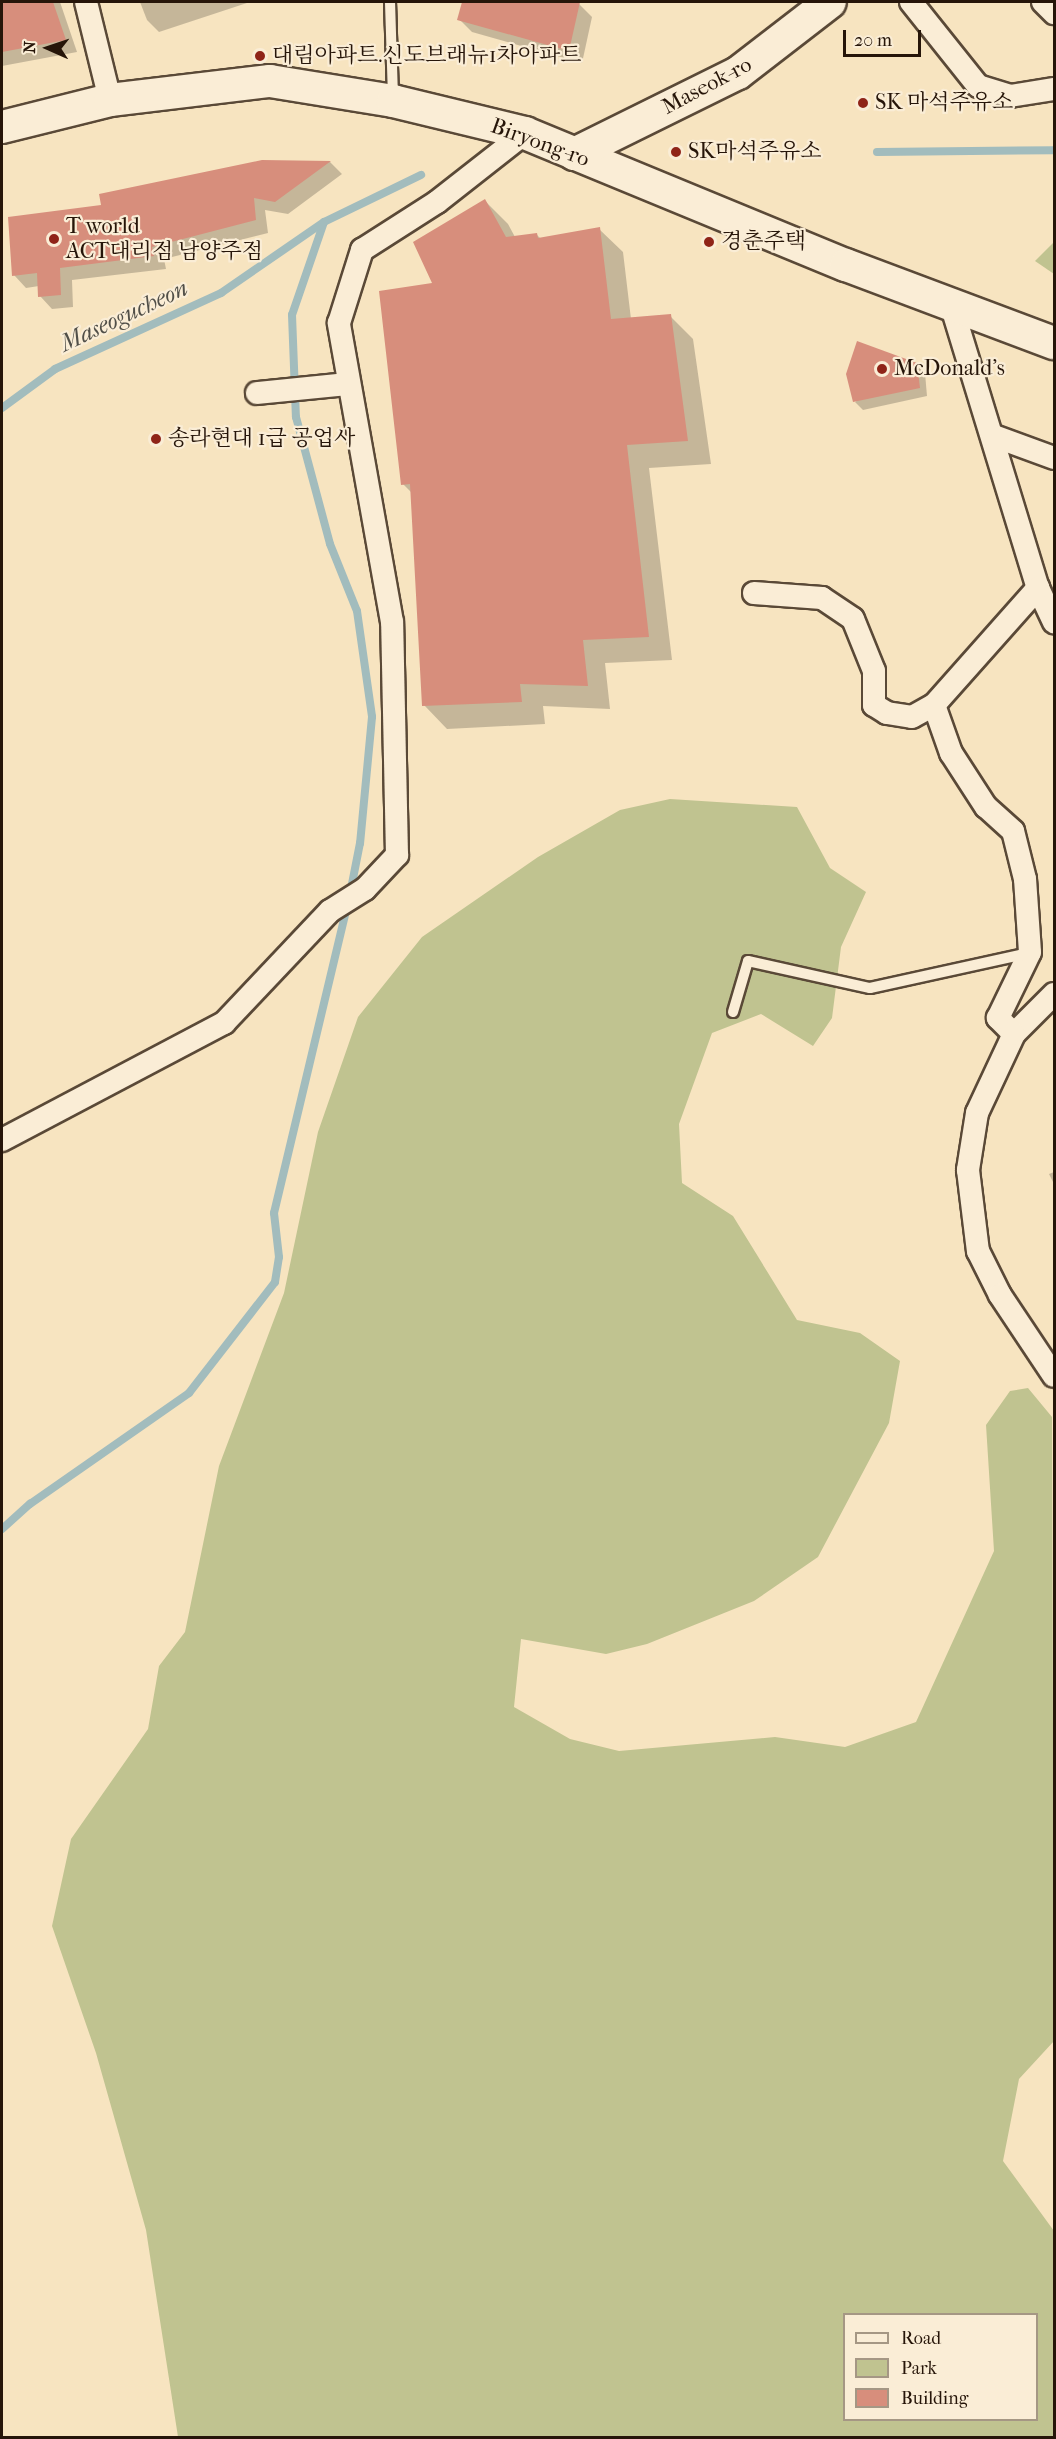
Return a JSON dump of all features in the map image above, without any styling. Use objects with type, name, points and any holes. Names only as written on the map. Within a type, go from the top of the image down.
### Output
[{"type":"main road","name":"Maseok-ro","points":[[574,154],[738,73],[830,2]]},
{"type":"main road","name":"Biryong-ro","points":[[2,127],[110,100],[270,81],[393,101],[525,133],[1054,343]]},
{"type":"street","points":[[86,2],[110,100]]},
{"type":"street","points":[[911,2],[978,86],[1010,96],[1054,89]]},
{"type":"street","points":[[1042,2],[1054,13]]},
{"type":"street","points":[[2,1140],[224,1023],[330,911],[365,889],[397,855],[392,622],[347,384],[339,323],[362,250],[437,202],[525,133]]},
{"type":"street","points":[[951,304],[994,436],[1038,588],[1054,623]]},
{"type":"street","points":[[268,392],[347,384]]},
{"type":"street","points":[[994,436],[1054,458]]},
{"type":"street","points":[[754,593],[822,598],[853,619],[874,671],[874,705],[887,713],[912,717],[934,705],[1038,588]]},
{"type":"street","points":[[934,705],[951,753],[986,807],[1013,831],[1025,879],[1030,952],[998,1018],[1014,1034]]},
{"type":"street","points":[[1054,994],[1014,1034],[977,1113],[968,1170],[973,1226],[978,1251],[1000,1295],[1054,1376]]},
{"type":"lane","points":[[390,2],[393,101]]},
{"type":"lane","points":[[733,1012],[748,961],[870,988],[1030,952]]},
{"type":"green space","points":[[1054,242],[1054,274],[1035,261]]},
{"type":"green space","points":[[670,799],[797,807],[830,868],[866,892],[841,947],[832,1018],[813,1046],[761,1014],[712,1033],[679,1124],[682,1183],[733,1216],[797,1320],[860,1333],[900,1361],[889,1423],[818,1557],[754,1601],[647,1644],[606,1654],[521,1639],[514,1707],[570,1739],[619,1751],[775,1737],[845,1747],[916,1722],[994,1551],[986,1425],[1010,1391],[1028,1388],[1052,1417],[1054,2041],[1019,2079],[1003,2161],[1054,2231],[1054,2437],[178,2437],[146,2230],[96,2053],[52,1926],[71,1839],[148,1729],[159,1666],[185,1632],[219,1466],[284,1293],[318,1132],[358,1017],[422,937],[538,857],[620,810]]},
{"type":"building","points":[[2,2],[53,2],[66,40],[2,52]]},
{"type":"building","points":[[462,2],[580,2],[569,51],[457,20]]},
{"type":"building","points":[[262,160],[331,161],[275,202],[254,198],[256,220],[152,247],[154,256],[60,268],[61,295],[38,297],[37,273],[12,276],[8,217],[101,205],[99,194]]},
{"type":"building","points":[[485,199],[506,237],[537,233],[538,238],[600,227],[611,319],[671,314],[688,441],[627,445],[649,637],[583,640],[588,686],[520,684],[522,702],[422,706],[410,484],[401,485],[379,291],[432,283],[413,242]]},
{"type":"building","name":"McDonald's","points":[[857,341],[917,363],[920,388],[853,402],[846,374]]},
{"type":"waterway","name":"Maseogucheon","points":[[877,152],[1054,150]]},
{"type":"waterway","name":"Maseogucheon","points":[[2,408],[55,369],[221,293],[324,222],[421,175]]},
{"type":"waterway","points":[[324,222],[292,315],[296,417],[330,544],[357,611],[372,717],[360,843],[350,894]]},
{"type":"waterway","points":[[2,1529],[30,1504],[189,1393],[275,1282],[279,1257],[274,1213],[347,906]]},
{"type":"place","name":"대림아파트.신도브래뉴1차아파트","points":[[260,56]]},
{"type":"place","name":"SK 마석주유소","points":[[863,103]]},
{"type":"place","name":"SK마석주유소","points":[[676,152]]},
{"type":"place","name":"T world ACT대리점 남양주점","points":[[54,239]]},
{"type":"place","name":"경춘주택","points":[[709,242]]},
{"type":"place","name":"McDonald's","points":[[882,369]]},
{"type":"place","name":"송라현대 1급 공업사","points":[[156,439]]}]
